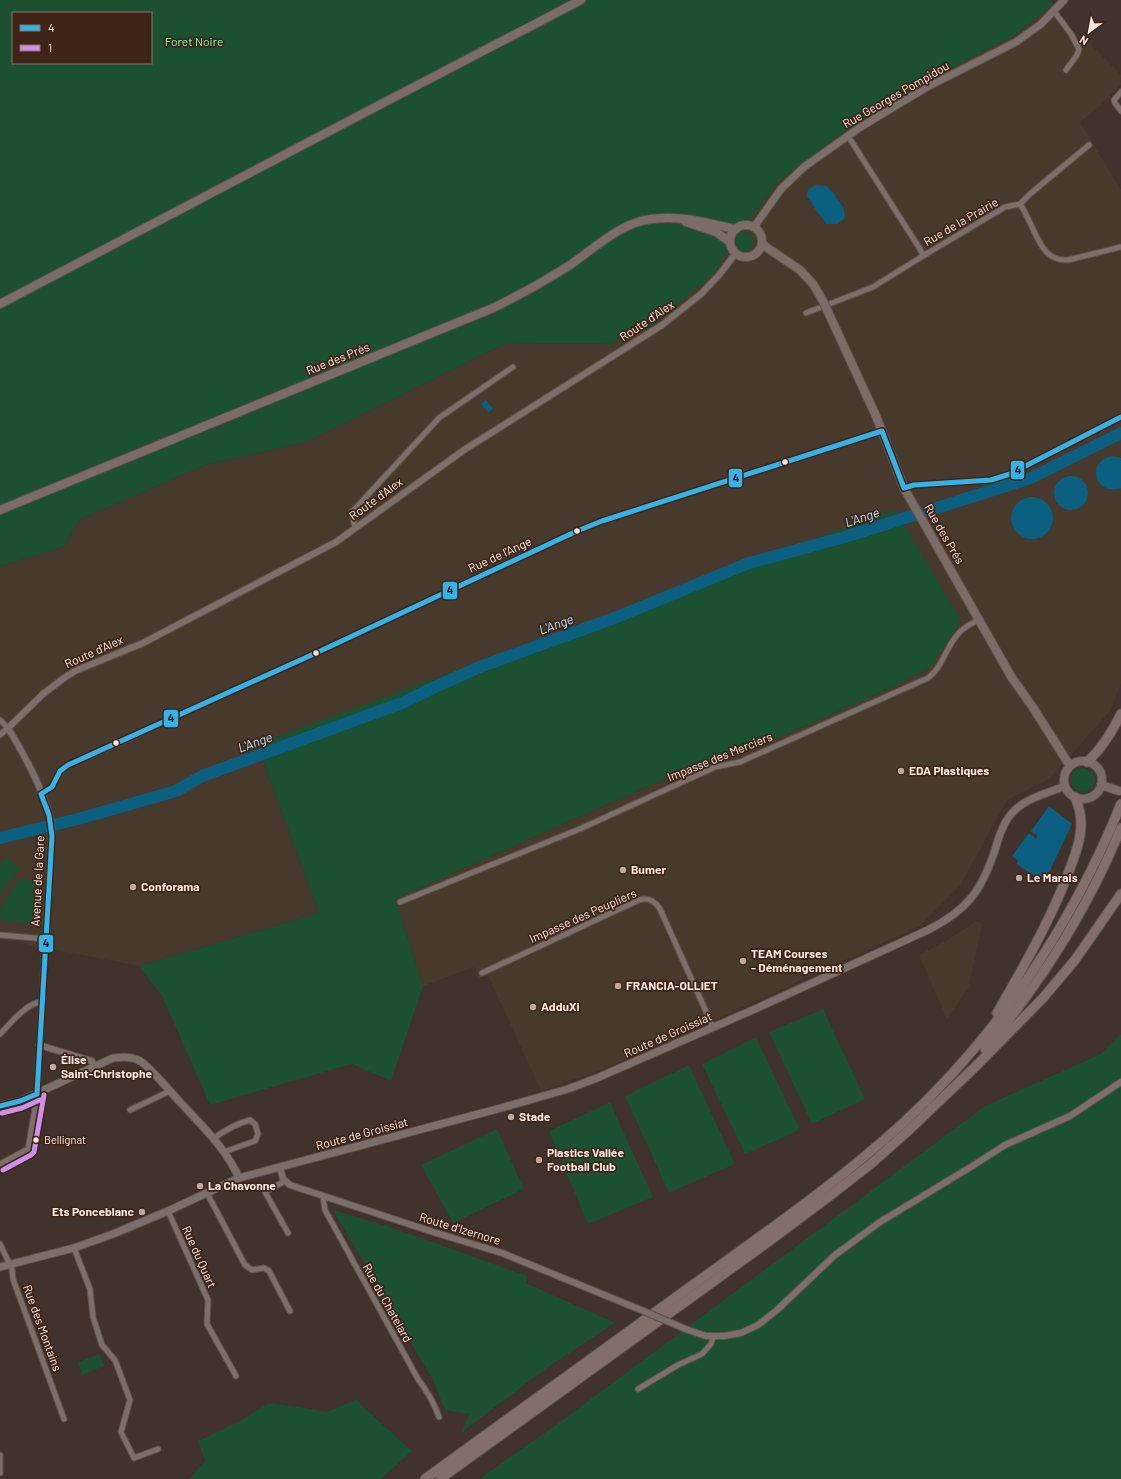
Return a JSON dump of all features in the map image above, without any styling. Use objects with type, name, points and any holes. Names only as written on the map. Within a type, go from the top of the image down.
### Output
[{"type":"highway","points":[[1086,762],[1104,743],[1121,714]]},
{"type":"highway","points":[[980,1042],[1036,946],[1066,881],[1078,846],[1081,832],[1080,813],[1075,797]]},
{"type":"highway","points":[[425,1479],[788,1216],[864,1157],[908,1118],[942,1084],[980,1042],[1028,979],[1072,907],[1100,853],[1121,804]]},
{"type":"highway","points":[[930,1109],[957,1082],[991,1042],[1039,978],[1083,906],[1121,828]]},
{"type":"highway","points":[[440,1479],[827,1198],[872,1163],[974,1068],[1059,979],[1086,946],[1121,894]]},
{"type":"main road","points":[[0,304],[370,109],[581,0]]},
{"type":"main road","name":"Rue Georges Pompidou","points":[[754,227],[781,189],[804,167],[848,136],[927,87],[1016,42],[1030,33],[1064,0]]},
{"type":"main road","name":"Rue des Prés","points":[[0,510],[493,308],[532,288],[615,234],[635,223],[651,219],[676,218],[699,220],[736,229]]},
{"type":"main road","name":"Rue des Prés","points":[[676,218],[710,230],[730,242]]},
{"type":"main road","points":[[744,225],[754,227],[760,234],[762,243],[766,247],[792,264],[771,254],[763,252],[749,257],[740,256],[731,246],[730,242],[732,233],[744,225]]},
{"type":"main road","points":[[757,253],[762,243]]},
{"type":"main road","name":"Rue des Prés","points":[[792,264],[810,280],[820,296],[876,416],[904,488],[1012,678],[1032,706],[1070,766]]},
{"type":"main road","points":[[1076,762],[1086,762],[1094,765],[1098,769],[1101,774],[1101,785],[1098,791],[1085,799],[1075,797],[1067,791],[1064,776],[1070,766],[1076,762]]},
{"type":"main road","points":[[1101,785],[1119,791]]},
{"type":"main road","name":"Route de Groissiat","points":[[0,1268],[74,1248],[168,1211],[239,1178],[568,1089],[627,1066],[877,954],[928,930],[949,918],[968,903],[981,884],[1005,823],[1015,810],[1024,802],[1065,786]]},
{"type":"main road","points":[[0,1106],[20,1101],[37,1094],[113,1058],[121,1057],[136,1059],[143,1063],[170,1091],[224,1152],[233,1165],[239,1178]]},
{"type":"street","points":[[1054,11],[1080,49],[1066,70]]},
{"type":"street","points":[[1121,92],[1114,100],[1121,111]]},
{"type":"street","name":"Rue de la Prairie","points":[[848,136],[923,256]]},
{"type":"street","points":[[1089,146],[1030,194],[1020,204],[1044,250],[1059,260],[1068,260],[1121,247]]},
{"type":"street","name":"Rue de la Prairie","points":[[806,313],[873,287],[1005,207],[1020,204]]},
{"type":"street","name":"Route d'Alex","points":[[8,728],[43,694],[70,675],[167,631],[336,542],[464,450],[662,326],[701,294],[719,275],[736,253]]},
{"type":"street","points":[[355,528],[352,512],[439,418],[513,367]]},
{"type":"street","points":[[904,488],[914,485],[991,480],[1010,474],[1121,417]]},
{"type":"street","name":"Rue de l'Ange","points":[[41,794],[52,787],[60,771],[68,765],[329,647],[577,530],[609,518],[882,431]]},
{"type":"street","name":"Impasse des Merciers","points":[[400,902],[582,828],[715,767],[740,762],[928,678],[936,671],[957,635],[965,628],[979,620]]},
{"type":"street","points":[[0,720],[8,728],[0,734]]},
{"type":"street","name":"Avenue de la Gare","points":[[8,728],[20,748],[49,811],[51,820],[52,836],[37,1094]]},
{"type":"street","name":"Impasse des Peupliers","points":[[482,973],[639,900],[651,900],[657,904],[660,909],[713,1027]]},
{"type":"street","points":[[0,935],[46,939]]},
{"type":"street","points":[[0,1034],[23,1011],[36,1002],[42,1002]]},
{"type":"street","points":[[39,1045],[92,1061],[94,1066]]},
{"type":"street","name":"Route d'Izernore","points":[[285,1181],[290,1185],[323,1196],[502,1253],[698,1334],[713,1337],[733,1335],[758,1325],[777,1310],[835,1255],[880,1222],[974,1166],[1005,1145],[1070,1116],[1121,1082]]},
{"type":"street","points":[[130,1110],[170,1091]]},
{"type":"street","points":[[0,1164],[28,1149],[31,1139],[37,1094]]},
{"type":"street","points":[[213,1140],[225,1130],[239,1123],[250,1120],[255,1124],[258,1134],[255,1141],[224,1152]]},
{"type":"street","points":[[280,1167],[285,1181],[265,1192],[288,1233]]},
{"type":"street","points":[[207,1193],[246,1265],[252,1270],[264,1268],[269,1271],[290,1311]]},
{"type":"street","name":"Rue du Chatelard","points":[[323,1196],[325,1210],[418,1379],[428,1391],[439,1418]]},
{"type":"street","name":"Rue du Quart","points":[[168,1211],[208,1300],[207,1324],[236,1376]]},
{"type":"street","name":"Rue des Montains","points":[[0,1244],[9,1265],[64,1419]]},
{"type":"street","points":[[74,1248],[90,1289],[93,1316],[102,1345],[115,1360],[130,1400],[121,1432],[134,1458],[158,1449]]},
{"type":"street","points":[[638,1389],[678,1365],[702,1354],[711,1344],[713,1337]]},
{"type":"street","points":[[0,1455],[0,1472]]},
{"type":"shaded area","points":[[1053,5],[1083,47],[1089,43],[1121,75],[1121,84],[1100,106],[1080,122],[1121,190],[1121,683],[1110,711],[1049,779],[1007,800],[961,884],[920,926],[699,1027],[598,1071],[541,1091],[488,975],[479,978],[474,967],[423,986],[395,899],[734,748],[748,751],[893,687],[931,667],[257,744],[319,913],[139,966],[0,939],[0,566],[63,547],[79,520],[205,465],[306,442],[504,344],[612,343],[751,218],[778,182],[834,139],[877,111],[974,56],[1014,36]]},
{"type":"shaded area","points":[[977,921],[982,925],[969,986],[947,1019],[919,955],[944,942]]},
{"type":"green space","name":"Foret Noire","points":[[0,0],[1049,0],[1053,5],[1014,36],[974,56],[877,111],[834,139],[778,182],[741,232],[749,233],[754,237],[752,247],[743,252],[738,249],[734,242],[714,273],[653,326],[612,343],[504,344],[306,442],[205,465],[79,520],[63,547],[0,566]]},
{"type":"green space","points":[[895,509],[961,621],[931,667],[893,687],[748,751],[734,748],[395,899],[423,986],[391,1081],[352,1064],[210,1105],[162,996],[139,966],[319,913],[257,744]]},
{"type":"green space","points":[[1083,768],[1091,772],[1095,780],[1091,788],[1083,792],[1075,788],[1071,780],[1075,772]]},
{"type":"green space","points":[[5,857],[20,868],[0,895],[0,864]]},
{"type":"green space","points":[[19,879],[35,881],[33,924],[0,920],[0,909]]},
{"type":"green space","points":[[823,1009],[865,1099],[812,1124],[769,1032]]},
{"type":"green space","points":[[1121,1034],[1121,1479],[479,1479],[560,1422],[985,1106],[1101,1054]]},
{"type":"green space","points":[[756,1037],[800,1130],[745,1154],[702,1064]]},
{"type":"green space","points":[[689,1065],[735,1164],[669,1193],[625,1096]]},
{"type":"green space","points":[[610,1102],[653,1197],[588,1224],[549,1131]]},
{"type":"green space","points":[[497,1129],[524,1189],[453,1223],[421,1165]]},
{"type":"green space","points":[[333,1210],[407,1233],[528,1276],[526,1283],[615,1323],[548,1367],[461,1433],[469,1414],[445,1410],[433,1380]]},
{"type":"green space","points":[[99,1354],[104,1366],[82,1375],[78,1362]]},
{"type":"green space","points":[[358,1399],[361,1405],[412,1451],[381,1479],[189,1479],[205,1461],[198,1441],[242,1420],[269,1403],[326,1412]]},
{"type":"water","points":[[816,185],[826,186],[833,192],[844,209],[845,218],[837,224],[827,224],[807,196],[808,190]]},
{"type":"water","points":[[486,400],[493,409],[488,412],[481,404]]},
{"type":"water","points":[[1112,456],[1121,458],[1121,488],[1105,488],[1097,477],[1096,471],[1098,464],[1104,459]]},
{"type":"water","points":[[1074,476],[1083,481],[1087,486],[1087,500],[1083,505],[1078,509],[1068,510],[1064,509],[1055,500],[1054,490],[1055,486],[1064,477]]},
{"type":"water","points":[[1028,497],[1036,497],[1044,500],[1050,506],[1053,518],[1050,530],[1044,536],[1036,539],[1028,539],[1020,536],[1014,530],[1011,522],[1011,514],[1014,506],[1020,500]]},
{"type":"water","points":[[1049,806],[1072,824],[1044,883],[1017,864],[1018,861],[1012,856],[1029,833],[1036,839],[1038,836],[1031,831]]},
{"type":"waterway","name":"L'Ange","points":[[0,838],[78,819],[176,791],[202,776],[402,703],[482,666],[617,617],[749,563],[845,537],[1031,478],[1121,433]]},
{"type":"transit line","name":"4","points":[[904,488],[914,485],[991,480],[1010,474],[1121,417]]},
{"type":"transit line","name":"4","points":[[882,431],[904,488]]},
{"type":"transit line","name":"4","points":[[41,794],[52,787],[60,771],[68,765],[316,653],[577,531],[602,521],[882,431]]},
{"type":"transit line","name":"4","points":[[37,1094],[52,836],[49,815],[41,794]]},
{"type":"transit line","name":"4","points":[[0,1106],[20,1101],[37,1094]]},
{"type":"transit line","name":"1","points":[[3,1170],[34,1152],[44,1095]]},
{"type":"transit line","name":"1","points":[[2,1113],[22,1108],[40,1100]]},
{"type":"place","name":"EDA Plastiques","points":[[901,771]]},
{"type":"place","name":"Bumer","points":[[623,870]]},
{"type":"place","name":"Le Marais","points":[[1019,878]]},
{"type":"place","name":"Conforama","points":[[133,887]]},
{"type":"place","name":"TEAM Courses - Déménagement","points":[[743,961]]},
{"type":"place","name":"FRANCIA-OLLIET","points":[[618,986]]},
{"type":"place","name":"AdduXi","points":[[533,1007]]},
{"type":"place","name":"Élise Saint-Christophe","points":[[53,1067]]},
{"type":"place","name":"Stade","points":[[511,1117]]},
{"type":"place","name":"Bellignat","points":[[36,1140]]},
{"type":"place","name":"Plastics Vallée Football Club","points":[[539,1160]]},
{"type":"place","name":"La Chavonne","points":[[200,1186]]},
{"type":"place","name":"Ets Ponceblanc","points":[[142,1212]]}]
